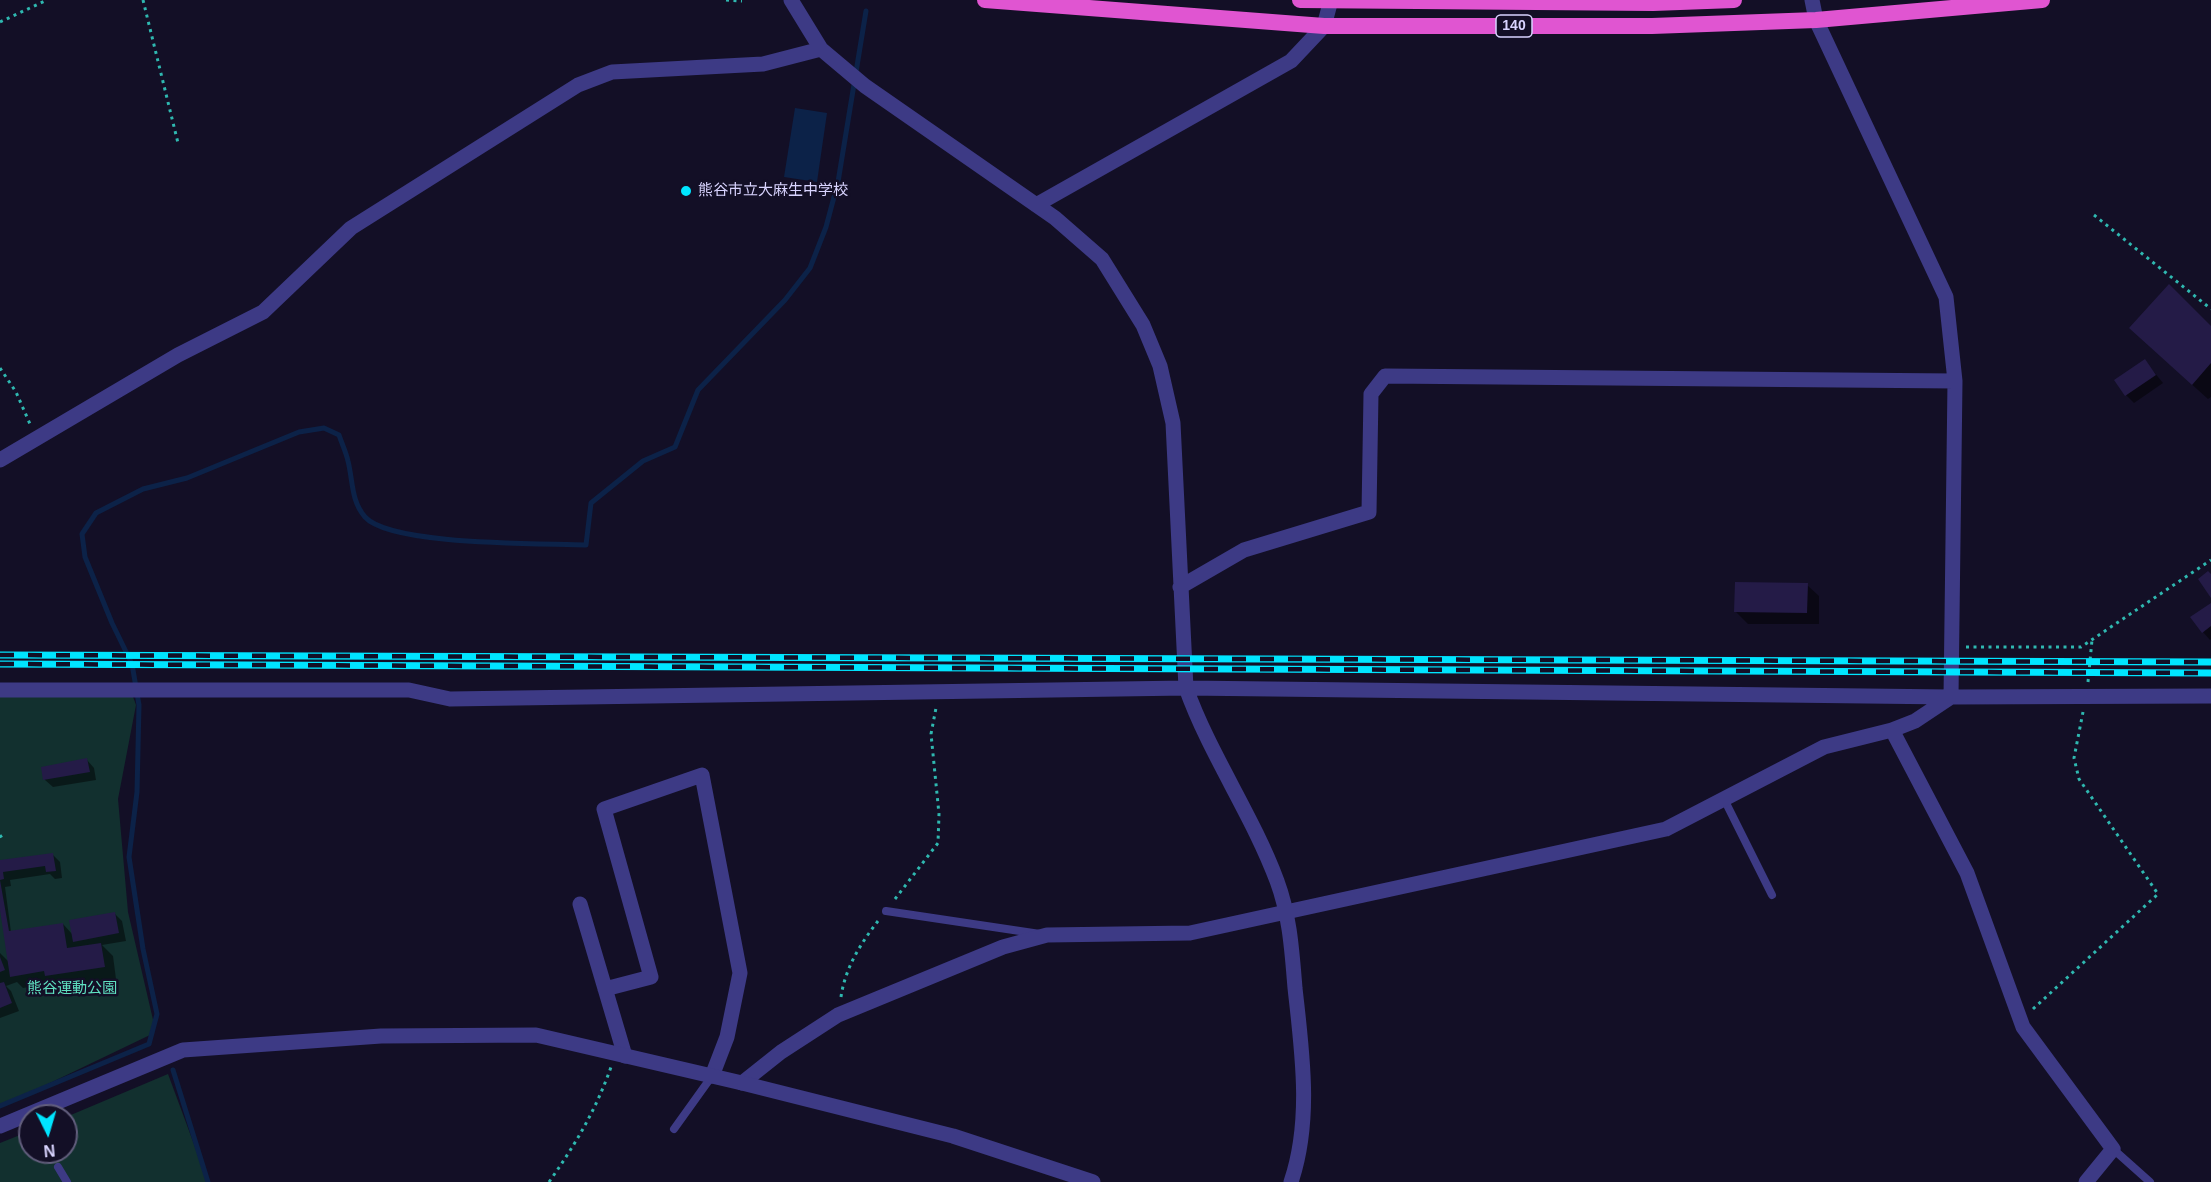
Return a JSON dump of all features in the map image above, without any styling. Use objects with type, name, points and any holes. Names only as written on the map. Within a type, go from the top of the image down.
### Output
[{"type":"highway","name":"140","points":[[985,0],[1324,26],[1652,26],[1816,20],[2042,0]]},
{"type":"highway","name":"140","points":[[1300,0],[1653,3],[1734,0]]},
{"type":"street","points":[[791,0],[821,49],[865,87],[1036,205],[1102,259],[1143,326],[1160,366],[1173,423],[1186,688],[1200,727],[1260,841],[1288,913],[1304,1102],[1299,1158],[1290,1182]]},
{"type":"street","points":[[1812,0],[1816,20],[1946,297],[1955,381],[1952,697]]},
{"type":"street","points":[[1036,205],[1291,61],[1324,26],[1331,1]]},
{"type":"street","points":[[0,460],[178,356],[263,312],[351,228],[578,86],[612,72],[763,64],[821,49]]},
{"type":"street","points":[[1180,587],[1244,550],[1369,512],[1371,394],[1385,376],[1955,381]]},
{"type":"street","points":[[0,690],[409,690],[450,699],[1186,688],[1952,697],[2211,696]]},
{"type":"street","points":[[742,1083],[781,1052],[838,1015],[974,958],[1047,935],[1190,933],[1666,829],[1824,747],[1892,730],[1915,721],[1952,697]]},
{"type":"street","points":[[1892,730],[1967,873],[2021,1020],[2113,1149],[2086,1182]]},
{"type":"street","points":[[606,989],[651,977],[604,809],[702,775],[740,973],[727,1037],[712,1076]]},
{"type":"street","points":[[580,904],[606,989],[620,1055]]},
{"type":"street","points":[[0,1126],[183,1050],[381,1036],[536,1035],[742,1083],[953,1136],[1093,1182]]},
{"type":"lane","points":[[1724,799],[1772,895]]},
{"type":"lane","points":[[886,911],[1047,935]]},
{"type":"lane","points":[[674,1128],[712,1076]]},
{"type":"lane","points":[[2113,1149],[2150,1182]]},
{"type":"lane","points":[[58,1167],[68,1182]]},
{"type":"path","points":[[0,22],[47,0]]},
{"type":"path","points":[[143,0],[178,144]]},
{"type":"path","points":[[726,0],[742,1]]},
{"type":"path","points":[[2094,215],[2211,309]]},
{"type":"path","points":[[0,368],[16,392],[37,438]]},
{"type":"path","points":[[1952,646],[2081,647],[2211,560]]},
{"type":"path","points":[[2021,1020],[2158,894],[2079,779],[2074,758],[2086,697],[2092,640]]},
{"type":"path","points":[[838,1015],[843,978],[866,936],[938,843],[939,814],[931,734],[939,692]]},
{"type":"path","points":[[0,835],[4,842]]},
{"type":"path","points":[[549,1182],[577,1143],[620,1055]]},
{"type":"green space","name":"熊谷運動公園","points":[[132,694],[136,705],[118,799],[128,912],[154,1024],[150,1035],[0,1107],[0,695]]},
{"type":"green space","points":[[168,1074],[208,1182],[0,1182],[0,1143],[18,1136],[18,1164],[78,1164],[78,1112]]},
{"type":"water","points":[[795,108],[827,113],[817,182],[784,177]]},
{"type":"building","points":[[2169,284],[2211,326],[2211,363],[2192,385],[2129,328]]},
{"type":"building","points":[[2145,359],[2156,375],[2125,396],[2114,380]]},
{"type":"building","points":[[2208,571],[2211,574],[2211,598],[2198,579]]},
{"type":"building","points":[[1735,582],[1808,583],[1807,613],[1734,612]]},
{"type":"building","points":[[2211,603],[2211,626],[2202,633],[2190,617]]},
{"type":"building","points":[[87,758],[90,772],[43,780],[41,767]]},
{"type":"building","points":[[53,853],[56,871],[46,872],[45,866],[3,872],[4,879],[0,880],[0,860]]},
{"type":"building","points":[[0,880],[9,931],[63,923],[67,948],[101,943],[105,967],[45,976],[44,971],[10,977],[0,910]]},
{"type":"building","points":[[115,912],[119,933],[73,942],[69,920]]},
{"type":"building","points":[[0,957],[5,970],[0,972]]},
{"type":"building","points":[[4,982],[12,1003],[0,1008],[0,983]]},
{"type":"waterway","points":[[0,1106],[149,1044],[157,1014],[143,949],[129,857],[137,792],[139,705],[132,664],[112,623],[85,557],[82,534],[96,513],[143,489],[187,478],[299,432],[324,428],[339,435],[350,468],[353,490],[360,511],[380,526],[435,538],[586,545],[591,503],[643,461],[675,447],[698,390],[785,300],[810,268],[826,227],[838,182],[866,11]]},
{"type":"waterway","points":[[173,1070],[208,1182]]},
{"type":"railway","points":[[0,655],[2211,662]]},
{"type":"railway","points":[[0,664],[2211,673]]},
{"type":"place","name":"熊谷市立大麻生中学校","points":[[686,191]]}]
